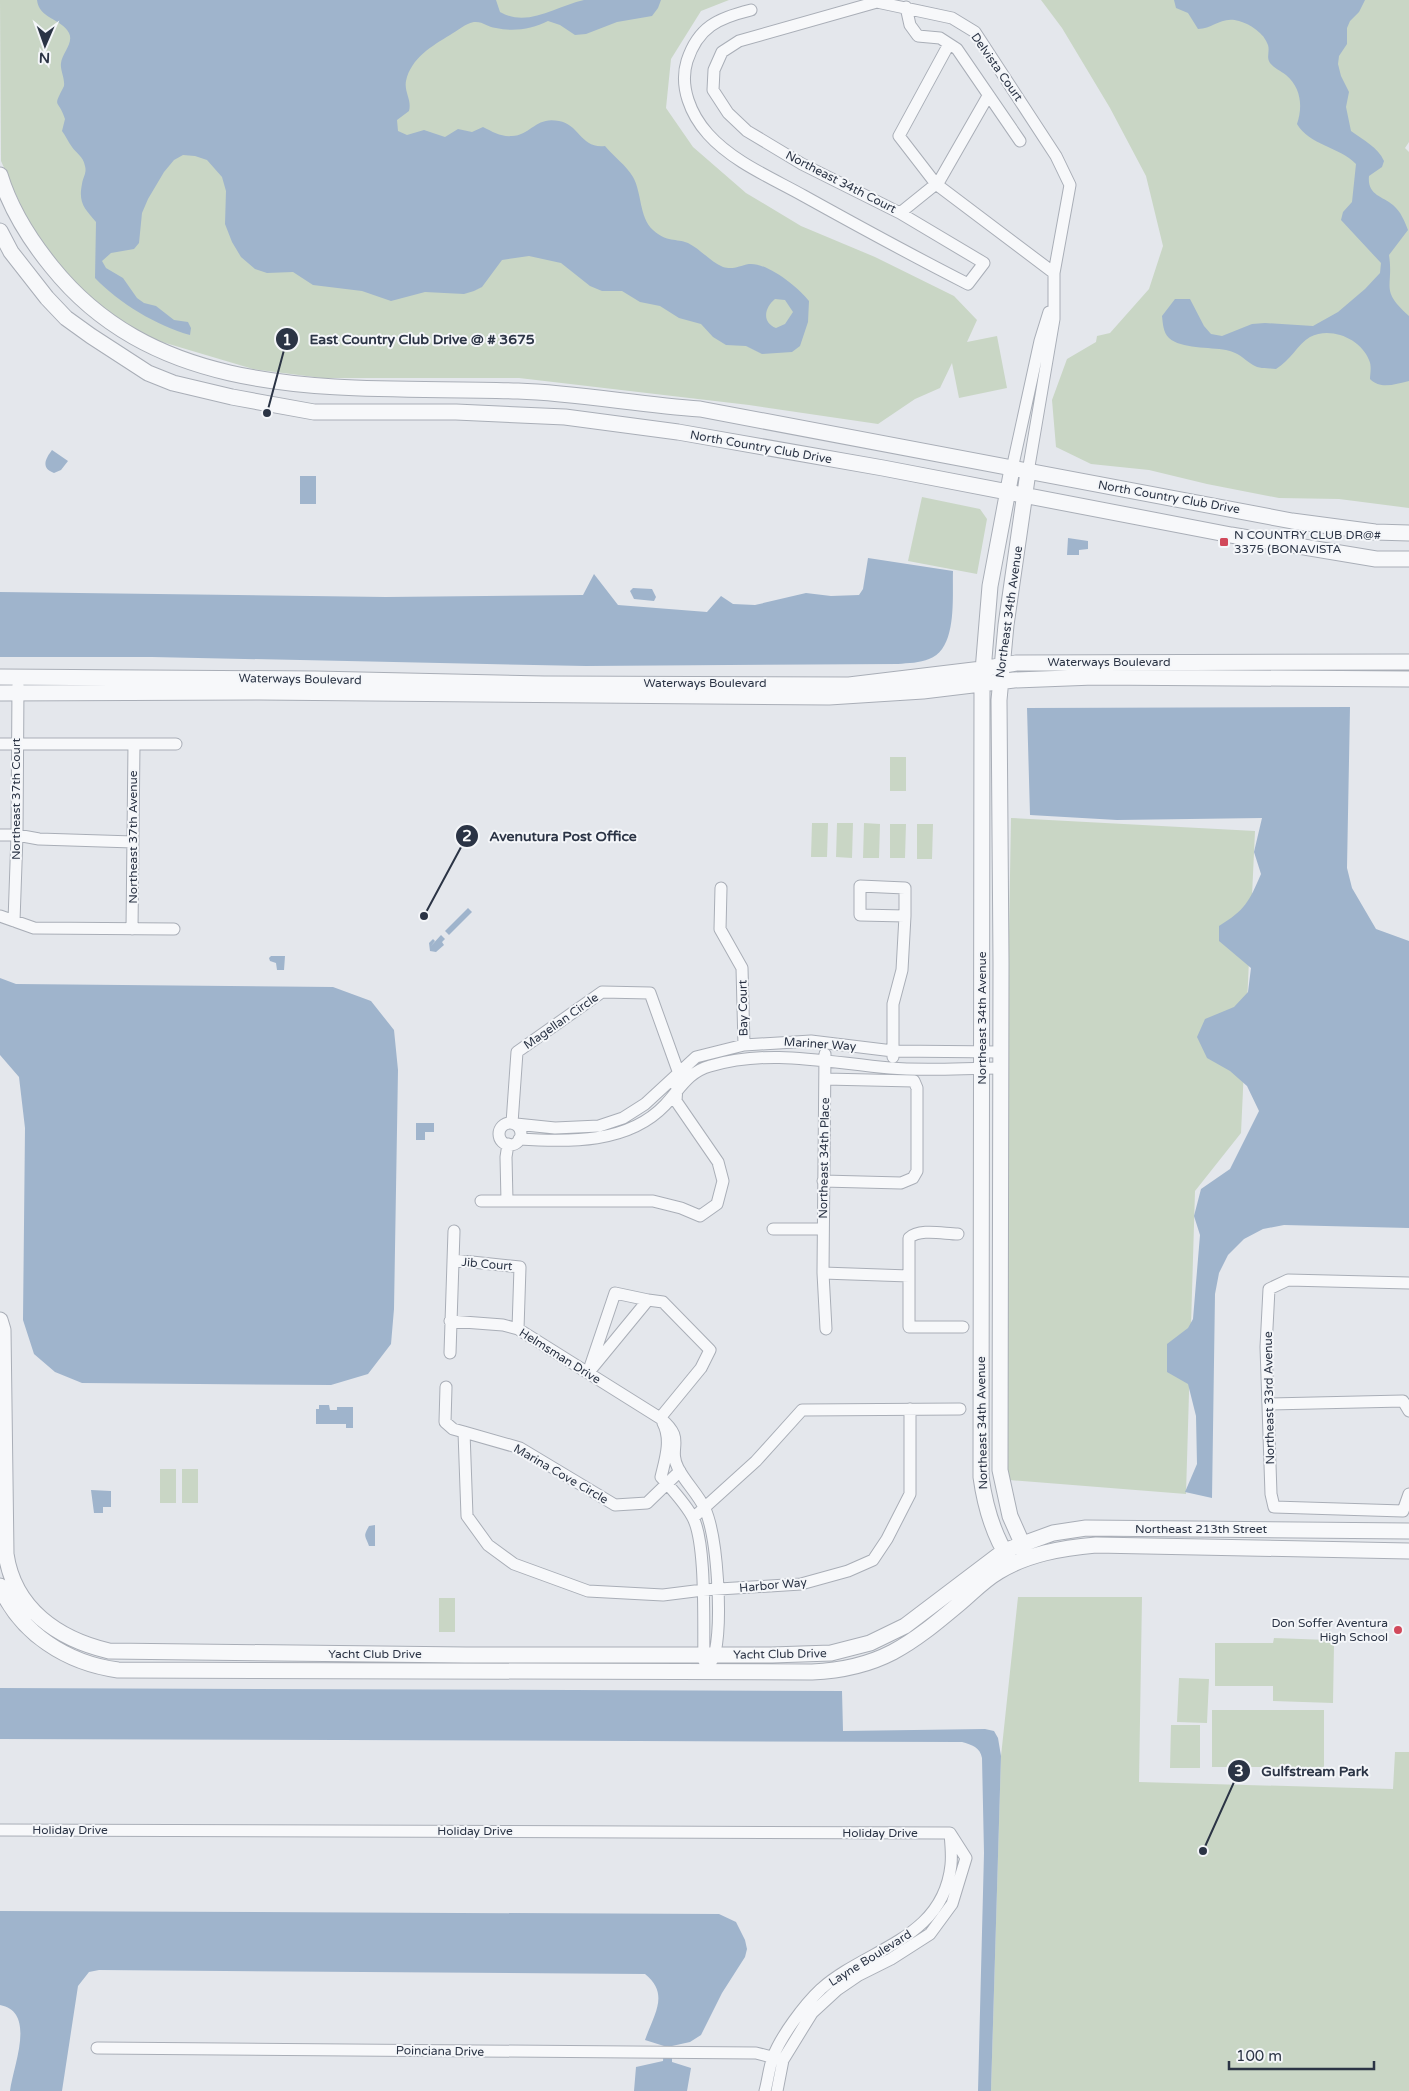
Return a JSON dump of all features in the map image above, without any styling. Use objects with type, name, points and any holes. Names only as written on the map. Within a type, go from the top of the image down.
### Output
[{"type":"street","name":"Delvista Court","points":[[713,90],[714,70],[722,52],[739,41],[877,2],[952,18],[975,32],[1056,156],[1070,185],[1054,273]]},
{"type":"street","points":[[906,7],[910,25],[918,36],[940,38],[957,49],[975,72],[988,96],[1020,141]]},
{"type":"street","points":[[751,10],[731,15],[707,26],[691,49],[684,71],[685,89],[694,115],[709,135],[735,157],[877,237],[968,284],[984,263],[900,213]]},
{"type":"street","points":[[949,44],[899,136],[936,185],[1054,273],[1054,319],[1028,472]]},
{"type":"street","name":"Northeast 34th Court","points":[[713,90],[728,113],[747,131],[802,164],[900,213],[936,185]]},
{"type":"street","points":[[936,185],[988,96]]},
{"type":"street","name":"North Country Club Drive","points":[[1,184],[41,254],[63,281],[92,308],[133,337],[165,353],[232,374],[316,387],[520,391],[617,399],[700,410],[1292,520],[1376,532],[1409,533]]},
{"type":"street","name":"North Country Club Drive","points":[[0,231],[11,252],[47,298],[66,318],[148,373],[173,383],[270,406],[314,412],[474,413],[566,417],[678,432],[1241,536],[1376,559],[1409,559]]},
{"type":"street","points":[[47,298],[63,281]]},
{"type":"street","points":[[1012,468],[1038,349],[1054,294]]},
{"type":"street","points":[[119,354],[133,337]]},
{"type":"street","points":[[314,412],[316,387]]},
{"type":"street","points":[[474,413],[475,390]]},
{"type":"street","name":"Northeast 34th Avenue","points":[[1012,468],[990,586],[982,676],[981,1477],[991,1523],[1001,1553],[1013,1564]]},
{"type":"street","name":"Northeast 34th Avenue","points":[[1028,472],[1000,681],[1000,1470],[1006,1503],[1029,1558]]},
{"type":"street","name":"Waterways Boulevard","points":[[0,694],[259,692],[829,697],[923,691],[982,676],[1001,666],[1016,663],[1409,662]]},
{"type":"street","name":"Waterways Boulevard","points":[[0,677],[269,678],[544,684],[849,685],[982,676],[1000,681],[1094,677],[1409,679]]},
{"type":"street","name":"Northeast 37th Court","points":[[14,921],[17,835],[17,677]]},
{"type":"street","points":[[0,744],[176,744]]},
{"type":"street","name":"Northeast 37th Avenue","points":[[132,929],[134,744]]},
{"type":"street","points":[[0,835],[17,835],[39,839],[133,842]]},
{"type":"street","points":[[892,1068],[894,1051],[893,1004],[902,970],[905,916],[904,888],[860,886],[860,915],[905,916]]},
{"type":"street","name":"Bay Court","points":[[721,888],[720,929],[742,968],[744,1045]]},
{"type":"street","points":[[0,916],[34,928],[174,929]]},
{"type":"street","name":"Magellan Circle","points":[[481,1201],[507,1201],[653,1201],[681,1208],[700,1216],[717,1204],[723,1180],[718,1162],[676,1101],[678,1072],[650,993],[602,992],[517,1052],[514,1124],[520,1131],[506,1156],[507,1201]]},
{"type":"street","name":"Mariner Way","points":[[514,1124],[555,1128],[599,1126],[623,1118],[645,1104],[696,1057],[744,1045],[775,1042],[824,1043],[894,1051],[1000,1052]]},
{"type":"street","name":"Northeast 34th Place","points":[[824,1043],[823,1273],[826,1329]]},
{"type":"street","name":"Mariner Way","points":[[514,1142],[588,1139],[621,1133],[645,1120],[664,1106],[691,1074],[709,1066],[745,1059],[799,1056],[892,1068],[1000,1068]]},
{"type":"street","points":[[823,1181],[901,1183],[913,1178],[917,1171],[917,1088],[914,1081],[825,1079]]},
{"type":"street","name":"Magellan Circle","points":[[514,1124],[504,1125],[499,1132],[501,1140],[514,1142]]},
{"type":"street","points":[[773,1229],[823,1229]]},
{"type":"street","points":[[453,1260],[454,1231]]},
{"type":"street","points":[[958,1234],[924,1233],[913,1235],[909,1238],[909,1327],[963,1327]]},
{"type":"street","name":"Jib Court","points":[[450,1354],[453,1260],[520,1267],[518,1329]]},
{"type":"street","points":[[823,1273],[909,1276]]},
{"type":"street","name":"Northeast 33rd Avenue","points":[[1409,1283],[1288,1280],[1269,1289],[1266,1347],[1271,1494],[1274,1507],[1403,1510],[1409,1494]]},
{"type":"street","points":[[588,1373],[615,1293],[663,1302],[710,1350],[701,1368],[660,1418],[666,1428],[668,1452],[661,1477],[693,1518],[702,1563],[702,1590],[709,1655]]},
{"type":"street","points":[[588,1373],[648,1300]]},
{"type":"street","name":"Yacht Club Drive","points":[[0,1320],[3,1330],[4,1578],[10,1604],[28,1627],[54,1649],[87,1664],[118,1670],[705,1673],[837,1671],[871,1662],[904,1648],[996,1573],[1013,1564]]},
{"type":"street","name":"Helmsman Drive","points":[[450,1321],[503,1325],[518,1329],[660,1418],[672,1427],[676,1443],[674,1454],[679,1469]]},
{"type":"street","name":"Marina Cove Circle","points":[[446,1387],[445,1422],[453,1429],[520,1448],[615,1505],[647,1503],[666,1483]]},
{"type":"street","points":[[1269,1404],[1406,1406]]},
{"type":"street","name":"Harbor Way","points":[[702,1590],[801,1584],[848,1571],[873,1560],[887,1539],[910,1494],[910,1409]]},
{"type":"street","points":[[693,1518],[756,1460],[802,1410],[960,1409]]},
{"type":"street","points":[[464,1432],[467,1516],[488,1544],[514,1564],[588,1591],[664,1595],[702,1590]]},
{"type":"street","points":[[666,1483],[679,1469],[704,1508],[711,1526],[717,1589],[705,1673]]},
{"type":"street","name":"Northeast 213th Street","points":[[1001,1553],[1053,1533],[1086,1528],[1409,1531]]},
{"type":"street","name":"Northeast 213th Street","points":[[1013,1564],[1074,1547],[1096,1545],[1409,1552]]},
{"type":"street","name":"Yacht Club Drive","points":[[4,1578],[32,1611],[45,1623],[79,1642],[109,1650],[275,1654],[812,1655],[849,1650],[870,1643],[905,1626],[1001,1553]]},
{"type":"street","name":"Holiday Drive","points":[[0,1830],[950,1833]]},
{"type":"street","name":"Layne Boulevard","points":[[765,2091],[798,2015],[820,1990],[857,1971],[891,1960],[920,1941],[941,1921],[952,1904],[966,1858],[950,1833]]},
{"type":"street","name":"Poinciana Drive","points":[[97,2048],[688,2054],[756,2053],[778,2058]]},
{"type":"street","name":"Layne Boulevard","points":[[777,2091],[778,2058]]},
{"type":"green space","points":[[0,0],[729,0],[701,11],[671,59],[666,108],[693,147],[746,193],[801,226],[875,257],[954,296],[977,320],[967,342],[997,336],[1007,388],[959,398],[952,363],[940,388],[915,399],[878,424],[749,405],[519,378],[322,378],[253,369],[152,339],[116,321],[74,285],[31,228],[1,161]]},
{"type":"green space","points":[[1041,0],[1409,0],[1409,142],[1405,148],[1409,152],[1409,508],[1339,499],[1279,498],[1149,470],[1091,464],[1056,447],[1052,400],[1067,359],[1096,342],[1097,336],[1110,333],[1149,289],[1163,246],[1146,176],[1110,108],[1062,28]]},
{"type":"green space","points":[[922,497],[980,509],[987,519],[977,574],[908,561]]},
{"type":"green space","points":[[890,757],[906,757],[906,791],[890,791]]},
{"type":"green space","points":[[1011,818],[1255,831],[1241,1133],[1195,1191],[1186,1494],[1009,1480],[1000,1450]]},
{"type":"green space","points":[[812,823],[828,823],[827,857],[811,857]]},
{"type":"green space","points":[[837,823],[853,823],[852,858],[836,857]]},
{"type":"green space","points":[[864,823],[880,824],[879,858],[863,858]]},
{"type":"green space","points":[[890,824],[906,824],[905,858],[890,858]]},
{"type":"green space","points":[[917,824],[933,824],[932,859],[917,859]]},
{"type":"green space","points":[[160,1469],[176,1469],[176,1503],[160,1503]]},
{"type":"green space","points":[[182,1469],[198,1469],[198,1503],[182,1503]]},
{"type":"green space","points":[[1018,1597],[1142,1597],[1139,1782],[1393,1789],[1395,1752],[1409,1752],[1409,2091],[991,2091],[1001,1756]]},
{"type":"green space","points":[[439,1598],[455,1598],[455,1632],[439,1632]]},
{"type":"green space","points":[[1274,1638],[1328,1640],[1334,1644],[1333,1703],[1273,1701],[1273,1686],[1215,1686],[1215,1643],[1273,1643]]},
{"type":"green space","points":[[1179,1678],[1209,1679],[1207,1723],[1177,1722]]},
{"type":"green space","points":[[1212,1710],[1324,1710],[1324,1767],[1212,1767]]},
{"type":"green space","points":[[1171,1725],[1200,1725],[1200,1768],[1170,1768]]},
{"type":"water","points":[[37,0],[496,0],[500,12],[521,18],[532,17],[584,0],[661,0],[652,16],[617,22],[586,34],[575,35],[560,25],[548,21],[529,28],[516,30],[493,27],[477,22],[468,24],[429,48],[412,66],[406,81],[410,107],[409,111],[397,120],[398,131],[407,135],[424,130],[445,137],[458,129],[472,132],[483,127],[501,135],[512,136],[524,133],[545,121],[551,120],[566,123],[590,144],[605,146],[627,169],[636,183],[648,225],[658,234],[667,239],[688,243],[723,267],[733,268],[756,264],[765,267],[798,289],[809,301],[808,322],[800,346],[792,352],[762,354],[746,346],[726,345],[713,337],[701,324],[679,318],[660,306],[640,302],[622,291],[602,291],[590,286],[561,263],[529,256],[502,260],[482,287],[474,291],[464,294],[425,292],[391,301],[362,291],[313,285],[293,272],[267,273],[255,269],[241,257],[232,242],[225,224],[226,191],[222,177],[207,160],[183,155],[174,160],[164,172],[148,199],[142,213],[139,243],[134,249],[111,253],[102,261],[106,268],[123,278],[137,298],[144,303],[156,306],[174,320],[188,322],[191,328],[190,335],[165,326],[127,305],[95,278],[96,222],[83,205],[81,196],[86,171],[85,166],[81,157],[62,131],[65,119],[57,103],[64,86],[61,63],[70,37],[61,24],[42,11]],"holes":[[[775,299],[785,300],[793,312],[785,324],[776,328],[768,322],[766,318],[767,310]]]},
{"type":"water","points":[[1174,0],[1365,0],[1347,28],[1347,44],[1339,56],[1338,64],[1341,76],[1349,92],[1346,107],[1351,131],[1374,148],[1384,161],[1382,167],[1369,176],[1370,187],[1376,194],[1396,208],[1408,230],[1389,255],[1391,294],[1409,316],[1409,381],[1388,385],[1374,382],[1370,379],[1370,365],[1365,353],[1352,341],[1336,334],[1318,334],[1310,337],[1286,362],[1276,369],[1255,366],[1231,351],[1181,344],[1174,342],[1167,336],[1162,316],[1175,299],[1190,299],[1204,326],[1211,334],[1222,336],[1252,324],[1313,326],[1338,312],[1365,289],[1380,273],[1381,263],[1341,220],[1343,212],[1352,202],[1356,164],[1302,131],[1297,124],[1300,111],[1298,91],[1286,75],[1270,63],[1268,59],[1268,45],[1263,37],[1248,24],[1232,20],[1222,21],[1198,29],[1188,13],[1176,8]]},
{"type":"water","points":[[52,450],[68,461],[61,470],[54,473],[46,466],[46,459]]},
{"type":"water","points":[[300,476],[316,476],[316,504],[300,504]]},
{"type":"water","points":[[1068,538],[1088,541],[1088,549],[1079,550],[1079,555],[1067,555]]},
{"type":"water","points":[[868,558],[953,571],[953,607],[949,633],[945,645],[938,653],[922,661],[898,664],[586,666],[152,657],[0,657],[0,592],[386,597],[583,595],[594,574],[618,605],[707,612],[721,596],[733,604],[755,605],[806,593],[831,596],[859,595],[863,589]]},
{"type":"water","points":[[633,588],[652,589],[656,597],[654,601],[634,599],[630,591]]},
{"type":"water","points":[[1350,707],[1347,868],[1352,888],[1376,929],[1409,941],[1409,1228],[1284,1225],[1263,1229],[1244,1239],[1228,1255],[1219,1273],[1215,1294],[1212,1498],[1185,1492],[1197,1464],[1196,1416],[1188,1384],[1167,1372],[1167,1344],[1188,1328],[1193,1319],[1200,1235],[1194,1216],[1201,1189],[1230,1169],[1259,1111],[1247,1086],[1230,1071],[1207,1058],[1197,1037],[1205,1019],[1234,1007],[1248,992],[1251,968],[1219,941],[1219,926],[1241,910],[1253,892],[1261,874],[1254,852],[1262,818],[1117,820],[1030,815],[1027,708]]},
{"type":"water","points":[[468,908],[472,912],[449,935],[445,931]]},
{"type":"water","points":[[441,935],[445,939],[442,942],[444,945],[436,952],[430,951],[429,943],[433,939],[435,941],[431,946]]},
{"type":"water","points":[[271,956],[285,956],[284,970],[277,970],[276,963],[270,961],[269,958]]},
{"type":"water","points":[[0,978],[16,984],[333,987],[371,1001],[394,1030],[398,1070],[394,1309],[391,1344],[368,1374],[331,1385],[82,1383],[55,1372],[34,1354],[23,1320],[25,1128],[19,1077],[0,1055]]},
{"type":"water","points":[[416,1123],[434,1123],[434,1132],[425,1132],[425,1140],[416,1140]]},
{"type":"water","points":[[319,1405],[329,1405],[330,1410],[337,1410],[337,1407],[353,1407],[353,1428],[346,1428],[346,1424],[316,1424],[316,1409],[319,1409]]},
{"type":"water","points":[[91,1490],[111,1491],[111,1507],[103,1507],[103,1513],[94,1513]]},
{"type":"water","points":[[375,1525],[375,1546],[369,1546],[365,1534],[369,1526]]},
{"type":"water","points":[[0,1688],[842,1691],[843,1731],[985,1729],[994,1731],[998,1738],[1001,1756],[991,2091],[978,2091],[984,1853],[982,1758],[979,1751],[972,1745],[962,1742],[0,1739]]},
{"type":"water","points":[[0,1911],[719,1914],[736,1922],[745,1940],[747,1949],[745,1957],[722,1993],[701,2035],[690,2042],[672,2046],[672,2062],[691,2068],[687,2091],[634,2091],[636,2067],[663,2061],[664,2046],[645,2040],[656,2013],[658,1997],[657,1989],[645,1974],[99,1970],[89,1972],[78,1986],[62,2091],[10,2091],[18,2055],[20,2029],[18,2018],[11,2010],[0,2005]]},
{"type":"place","name":"East Country Club Drive @ # 3675","points":[[267,413]]},
{"type":"place","name":"N COUNTRY CLUB DR@# 3375 (BONAVISTA","points":[[1224,542]]},
{"type":"place","name":"Avenutura Post Office","points":[[424,916]]},
{"type":"place","name":"Don Soffer Aventura High School","points":[[1398,1630]]},
{"type":"place","name":"Gulfstream Park","points":[[1203,1851]]}]
